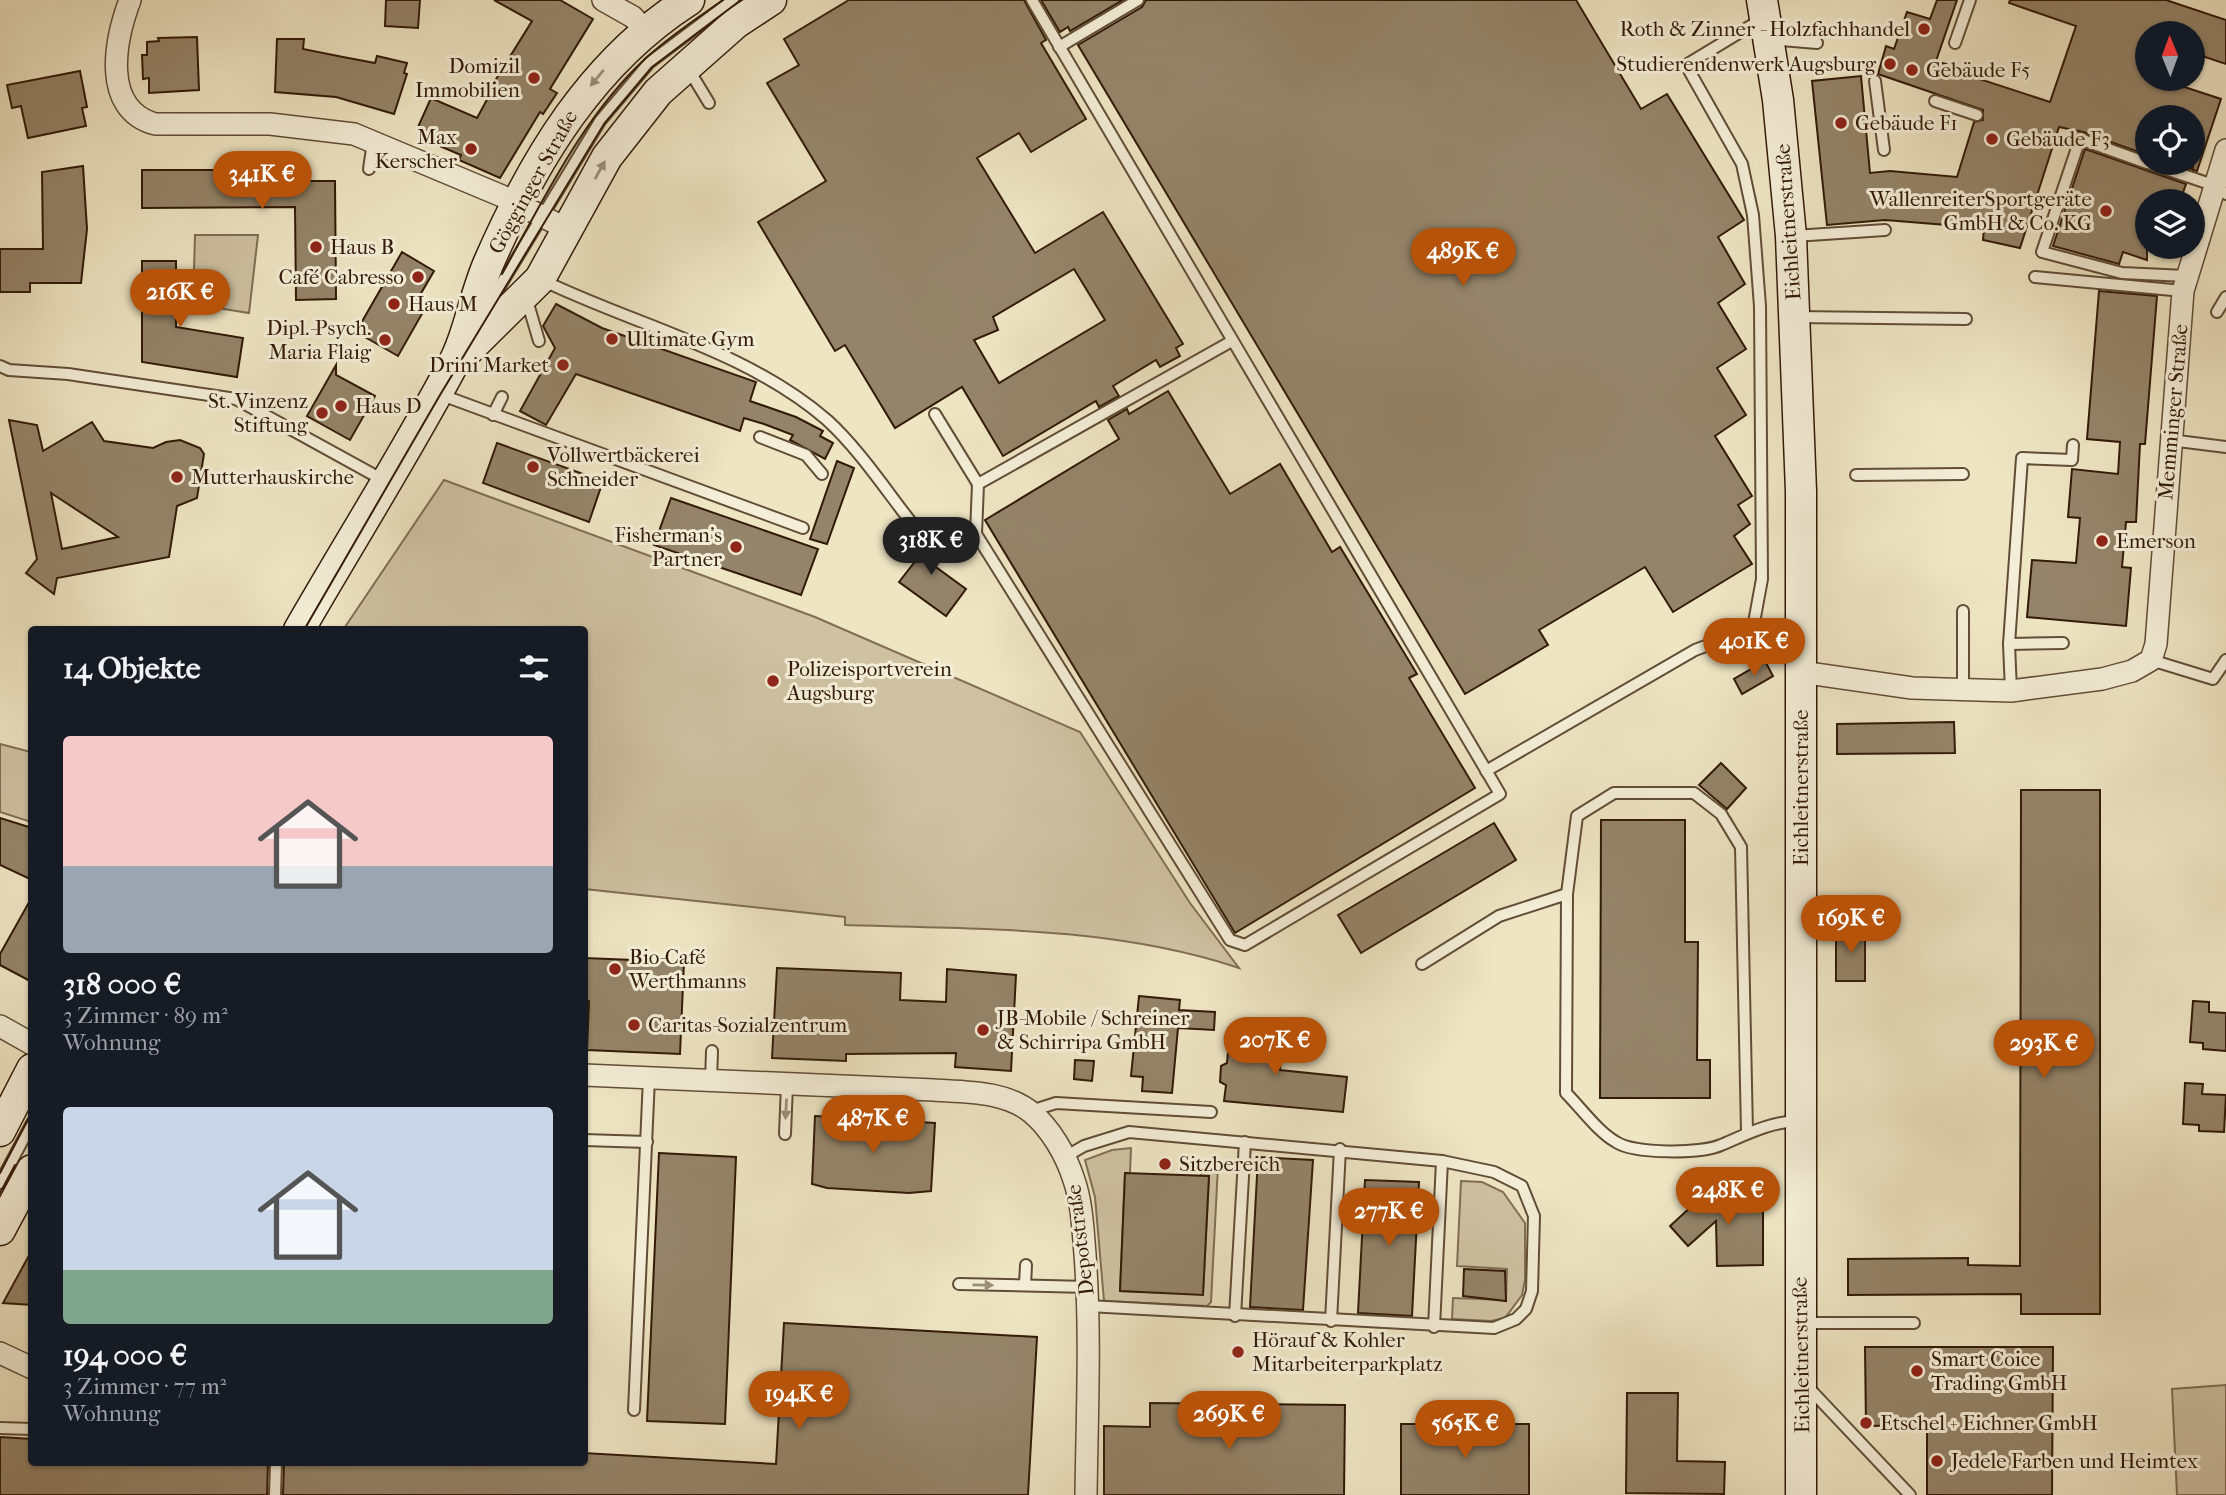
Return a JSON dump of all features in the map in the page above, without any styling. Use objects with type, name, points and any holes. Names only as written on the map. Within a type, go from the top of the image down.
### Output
[{"type":"main road","name":"Gögginger Straße","points":[[453,366],[488,263],[607,157],[658,92],[686,65],[736,23],[771,0]]},
{"type":"main road","name":"Gögginger Straße","points":[[301,626],[453,366],[532,286],[556,132],[595,79],[676,4]]},
{"type":"main road","name":"Eichleitnerstraße","points":[[1765,19],[1778,100],[1796,317],[1801,672],[1801,1495]]},
{"type":"main road","points":[[0,1131],[28,1077]]},
{"type":"main road","points":[[0,1230],[28,1178]]},
{"type":"street","points":[[130,0],[116,52],[117,75],[129,111],[141,120],[155,124],[304,126],[346,132],[542,217]]},
{"type":"street","points":[[603,0],[633,18],[645,30]]},
{"type":"street","name":"Memminger Straße","points":[[2151,660],[2156,644],[2184,284],[2220,190],[2226,150]]},
{"type":"street","points":[[1801,672],[1912,688],[2011,691],[2102,679],[2132,671],[2151,660]]},
{"type":"street","points":[[0,1026],[28,1042]]},
{"type":"street","name":"Depotstraße","points":[[588,1075],[987,1094],[1011,1101],[1031,1111],[1065,1157],[1077,1193],[1088,1296],[1086,1495]]},
{"type":"street","points":[[0,1353],[28,1366]]},
{"type":"lane","points":[[542,217],[583,145],[625,90],[678,39],[733,0]]},
{"type":"lane","points":[[935,414],[978,484],[976,534],[1230,940],[1239,945],[1255,942],[1500,794],[1032,0]]},
{"type":"lane","points":[[1059,47],[1138,0]]},
{"type":"lane","points":[[1955,43],[1970,0]]},
{"type":"lane","points":[[1753,628],[1762,579],[1760,306],[1753,215],[1742,164],[1686,65],[1765,19],[1817,43]]},
{"type":"lane","points":[[686,65],[709,103]]},
{"type":"lane","points":[[1875,81],[1884,150]]},
{"type":"lane","points":[[1935,101],[1977,115]]},
{"type":"lane","points":[[2135,158],[2080,139],[2042,252],[2122,273],[2184,284]]},
{"type":"lane","points":[[369,169],[373,142]]},
{"type":"lane","points":[[2180,175],[2220,190]]},
{"type":"lane","points":[[1791,236],[1885,230]]},
{"type":"lane","points":[[2035,277],[2184,284]]},
{"type":"lane","points":[[539,341],[532,286],[709,349],[777,382],[828,421],[918,531]]},
{"type":"lane","points":[[2217,312],[2226,297]]},
{"type":"lane","points":[[1796,317],[1966,319]]},
{"type":"lane","points":[[978,484],[1233,341]]},
{"type":"lane","points":[[3,370],[69,369],[236,399],[384,481]]},
{"type":"lane","points":[[436,392],[645,470],[754,505],[803,528]]},
{"type":"lane","points":[[492,415],[502,397]]},
{"type":"lane","points":[[760,437],[775,447],[806,455],[822,474]]},
{"type":"lane","points":[[2170,440],[2226,447]]},
{"type":"lane","points":[[2011,691],[2009,645],[2022,458],[2072,460],[2073,445]]},
{"type":"lane","points":[[641,483],[645,470]]},
{"type":"lane","points":[[1856,475],[1964,474]]},
{"type":"lane","points":[[1963,611],[1963,691]]},
{"type":"lane","points":[[1486,771],[1695,650],[1753,628],[1773,633]]},
{"type":"lane","points":[[2009,645],[2063,643]]},
{"type":"lane","points":[[2151,660],[2213,679],[2226,660]]},
{"type":"lane","points":[[1747,1132],[1741,847],[1721,814],[1694,793],[1614,793],[1577,817],[1567,894],[1566,1093],[1616,1143],[1677,1153],[1718,1146],[1747,1132],[1783,1121],[1800,1120]]},
{"type":"lane","points":[[1422,964],[1499,916],[1567,894]]},
{"type":"lane","points":[[711,1082],[712,1051]]},
{"type":"lane","points":[[634,1410],[649,1079]]},
{"type":"lane","points":[[785,1134],[787,1085]]},
{"type":"lane","points":[[1031,1111],[1056,1102],[1211,1112]]},
{"type":"lane","points":[[0,1183],[28,1130]]},
{"type":"lane","points":[[959,1284],[1025,1285],[1235,1316],[1494,1328],[1516,1319],[1526,1309],[1532,1291],[1534,1216],[1522,1186],[1494,1172],[1442,1161],[1340,1149],[1129,1132],[1084,1146],[1065,1157]]},
{"type":"lane","points":[[588,1140],[647,1142]]},
{"type":"lane","points":[[1235,1316],[1245,1142]]},
{"type":"lane","points":[[1331,1321],[1340,1149]]},
{"type":"lane","points":[[1434,1327],[1442,1161]]},
{"type":"lane","points":[[1025,1285],[1026,1265]]},
{"type":"lane","points":[[1800,1323],[1914,1323]]},
{"type":"lane","points":[[1801,1380],[1910,1495]]},
{"type":"lane","points":[[0,1428],[28,1429]]},
{"type":"lane","points":[[275,1495],[276,1466]]},
{"type":"shaded area","points":[[195,235],[258,235],[249,313],[193,304]]},
{"type":"shaded area","name":"Polizeisportverein Augsburg","points":[[444,480],[815,617],[1080,732],[1190,903],[1239,968],[1191,954],[1094,937],[994,929],[845,925],[845,917],[588,889],[588,626],[346,626]]},
{"type":"shaded area","points":[[0,744],[28,751],[28,821],[0,812]]},
{"type":"shaded area","points":[[1131,1148],[1130,1173],[1125,1173],[1120,1291],[1203,1294],[1209,1177],[1201,1176],[1201,1166],[1218,1166],[1211,1302],[1207,1306],[1104,1301],[1095,1197],[1085,1160],[1112,1150]]},
{"type":"shaded area","points":[[1461,1181],[1482,1182],[1503,1192],[1525,1223],[1525,1280],[1522,1295],[1505,1318],[1491,1321],[1452,1319],[1453,1298],[1506,1300],[1507,1269],[1457,1266]]},
{"type":"shaded area","points":[[2226,1385],[2226,1495],[2177,1495],[2172,1389]]},
{"type":"building","points":[[386,0],[420,0],[418,28],[385,26]]},
{"type":"building","points":[[494,0],[560,0],[593,19],[550,89],[557,93],[543,114],[540,112],[500,178],[459,160],[461,155],[423,139],[427,131],[418,127],[431,98],[477,118],[495,85],[493,84],[532,21]]},
{"type":"building","points":[[849,0],[1024,0],[1046,40],[1041,43],[1086,119],[1031,152],[1019,133],[977,158],[1035,253],[1103,212],[1183,344],[1176,348],[1180,356],[1160,367],[1156,360],[1113,386],[1119,396],[1099,407],[1096,401],[1003,456],[962,387],[895,428],[845,345],[835,351],[758,222],[826,181],[767,83],[799,65],[784,39]],"holes":[[[1074,269],[1105,320],[999,383],[974,340],[998,330],[993,317]]]},
{"type":"building","points":[[1041,0],[1123,0],[1070,31],[1068,27],[1060,32]]},
{"type":"building","points":[[1146,0],[1576,0],[1641,109],[1667,94],[1744,220],[1718,237],[1745,284],[1718,303],[1746,349],[1717,368],[1746,415],[1715,436],[1752,496],[1738,505],[1750,524],[1734,536],[1752,564],[1673,612],[1645,567],[1539,630],[1548,645],[1465,694],[1078,45],[1142,7]]},
{"type":"building","points":[[1937,0],[1957,0],[1936,61],[1966,70],[1964,74],[2050,102],[2076,26],[2009,3],[2010,0],[2166,0],[2226,20],[2226,64],[2205,57],[2205,21],[2135,21],[2135,91],[2197,91],[2221,99],[2205,147],[2205,105],[2135,105],[2135,151],[2083,132],[2059,127],[2020,248],[1983,240],[1984,228],[1885,220],[1827,225],[1812,81],[1861,76],[1870,173],[1890,171],[1957,177],[1974,122],[1983,120],[1983,110],[1878,74],[1886,46],[1894,49],[1907,12],[1930,19]]},
{"type":"building","points":[[197,37],[199,90],[149,93],[149,78],[143,79],[142,55],[147,55],[147,42],[159,41],[158,38]]},
{"type":"building","points":[[277,39],[304,39],[303,49],[375,63],[377,56],[407,63],[404,73],[407,74],[394,114],[336,97],[275,92]]},
{"type":"building","points":[[80,71],[87,107],[82,108],[86,126],[28,138],[21,106],[12,108],[7,85]]},
{"type":"building","name":"WallenreiterSportgeräte GmbH & Co. KG","points":[[2085,149],[2135,166],[2135,175],[2160,175],[2186,184],[2184,189],[2135,189],[2135,256],[2123,252],[2119,264],[2053,246]]},
{"type":"building","points":[[83,166],[87,229],[81,283],[30,283],[30,292],[0,292],[0,249],[43,249],[42,172]]},
{"type":"building","points":[[216,166],[303,172],[303,181],[335,181],[336,299],[296,300],[295,207],[142,208],[142,170],[216,170]]},
{"type":"building","name":"Haus M","points":[[402,252],[434,271],[413,307],[423,312],[398,356],[356,332]]},
{"type":"building","points":[[142,261],[176,261],[176,327],[243,338],[237,377],[142,362]]},
{"type":"building","points":[[2099,291],[2157,296],[2145,444],[2140,444],[2136,522],[2126,522],[2122,567],[2131,568],[2126,626],[2027,617],[2032,560],[2076,563],[2080,518],[2068,517],[2072,469],[2118,474],[2120,442],[2087,439]]},
{"type":"building","points":[[556,304],[602,328],[756,382],[750,401],[796,417],[823,431],[820,436],[833,443],[825,459],[790,440],[793,435],[764,424],[744,418],[740,431],[576,374],[546,425],[520,411],[555,348],[543,326]]},
{"type":"building","name":"Haus D","points":[[336,365],[336,375],[375,396],[350,440],[307,416]]},
{"type":"building","points":[[1168,391],[1230,494],[1280,464],[1332,552],[1340,547],[1417,674],[1409,678],[1475,788],[1235,933],[985,520],[1119,439],[1108,420],[1127,409],[1129,414]]},
{"type":"building","points":[[9,420],[37,425],[43,451],[92,422],[104,441],[153,448],[180,440],[200,448],[204,454],[197,498],[177,506],[169,557],[57,578],[54,594],[26,573],[37,559]],"holes":[[[51,493],[118,537],[62,549]]]},
{"type":"building","points":[[497,443],[603,481],[589,522],[483,483]]},
{"type":"building","points":[[837,461],[854,468],[827,544],[810,539]]},
{"type":"building","name":"Fisherman's Partner","points":[[671,498],[818,549],[801,595],[654,545]]},
{"type":"building","points":[[927,529],[941,546],[929,562],[966,589],[946,616],[899,582],[917,559],[909,553]]},
{"type":"building","points":[[1765,661],[1773,676],[1742,694],[1734,679]]},
{"type":"building","points":[[1954,722],[1955,753],[1837,754],[1837,724]]},
{"type":"building","points":[[1721,763],[1746,788],[1727,809],[1699,785]]},
{"type":"building","points":[[2021,790],[2100,790],[2100,1314],[2021,1314],[2021,1294],[1848,1295],[1848,1259],[1968,1258],[1968,1265],[2020,1266]]},
{"type":"building","points":[[0,818],[28,827],[28,878],[0,865]]},
{"type":"building","points":[[1601,820],[1685,820],[1685,942],[1698,942],[1697,1060],[1710,1060],[1710,1098],[1600,1098]]},
{"type":"building","points":[[1494,823],[1516,860],[1361,953],[1338,915]]},
{"type":"building","points":[[28,904],[28,980],[0,965],[0,954]]},
{"type":"building","points":[[1836,929],[1865,929],[1865,981],[1836,981]]},
{"type":"building","name":"Caritas-Sozialzentrum","points":[[588,958],[684,962],[680,1054],[588,1050]]},
{"type":"building","points":[[777,968],[901,973],[900,1000],[946,1002],[947,969],[1016,975],[1011,1071],[955,1067],[956,1053],[846,1054],[846,1061],[772,1058]]},
{"type":"building","points":[[1139,996],[1180,1000],[1179,1010],[1215,1012],[1214,1030],[1178,1028],[1172,1093],[1142,1091],[1143,1077],[1131,1076]]},
{"type":"building","points":[[2193,1001],[2209,1002],[2209,1012],[2226,1013],[2226,1051],[2203,1049],[2203,1043],[2190,1042]]},
{"type":"building","points":[[1230,1031],[1283,1035],[1280,1070],[1347,1077],[1343,1112],[1224,1101],[1226,1085],[1220,1082],[1221,1066],[1227,1063]]},
{"type":"building","points":[[1075,1060],[1094,1061],[1092,1081],[1074,1079]]},
{"type":"building","points":[[2185,1083],[2203,1084],[2202,1094],[2226,1095],[2224,1132],[2199,1131],[2199,1125],[2183,1124]]},
{"type":"building","points":[[815,1116],[935,1123],[931,1191],[909,1193],[827,1188],[812,1184]]},
{"type":"building","points":[[659,1153],[736,1157],[725,1424],[647,1421]]},
{"type":"building","points":[[1258,1157],[1313,1160],[1303,1310],[1250,1307]]},
{"type":"building","points":[[1125,1173],[1209,1176],[1203,1295],[1120,1291]]},
{"type":"building","points":[[1365,1180],[1419,1182],[1412,1316],[1358,1313]]},
{"type":"building","points":[[1705,1194],[1763,1194],[1763,1265],[1717,1266],[1716,1221],[1688,1246],[1670,1226]]},
{"type":"building","points":[[28,1257],[28,1305],[3,1303]]},
{"type":"building","points":[[1464,1269],[1505,1271],[1506,1301],[1463,1296]]},
{"type":"building","points":[[784,1323],[1037,1337],[1028,1495],[283,1495],[284,1466],[588,1466],[588,1453],[776,1464]]},
{"type":"building","points":[[1865,1347],[2053,1347],[2052,1495],[1927,1495],[1927,1425],[1866,1426]]},
{"type":"building","points":[[1627,1393],[1678,1393],[1677,1461],[1725,1462],[1724,1494],[1626,1493]]},
{"type":"building","points":[[1150,1403],[1345,1405],[1344,1495],[1104,1495],[1104,1426],[1150,1427]]},
{"type":"building","points":[[1401,1424],[1529,1424],[1529,1495],[1401,1495]]},
{"type":"building","points":[[0,1437],[28,1439],[28,1466],[268,1466],[267,1495],[0,1495]]},
{"type":"tram line","points":[[502,274],[566,160],[623,81],[655,50],[723,0]]},
{"type":"tram line","points":[[306,626],[440,395],[604,124],[652,67],[741,0]]},
{"type":"tram line","points":[[0,1173],[28,1120]]},
{"type":"tram line","points":[[0,1193],[15,1165]]},
{"type":"place","name":"Roth & Zinner - Holzfachhandel","points":[[1924,29]]},
{"type":"place","name":"Studierendenwerk Augsburg","points":[[1890,64]]},
{"type":"place","name":"Gebäude F5","points":[[1912,70]]},
{"type":"place","name":"Domizil Immobilien","points":[[534,78]]},
{"type":"place","name":"Gebäude F1","points":[[1841,123]]},
{"type":"place","name":"Gebäude F3","points":[[1992,139]]},
{"type":"place","name":"Max Kerscher","points":[[471,149]]},
{"type":"place","name":"WallenreiterSportgeräte GmbH & Co. KG","points":[[2106,211]]},
{"type":"place","name":"Haus B","points":[[316,247]]},
{"type":"place","name":"Café Cabresso","points":[[418,277]]},
{"type":"place","name":"Haus M","points":[[394,304]]},
{"type":"place","name":"Ultimate Gym","points":[[612,339]]},
{"type":"place","name":"Dipl.-Psych. Maria Flaig","points":[[385,340]]},
{"type":"place","name":"Drini Market","points":[[563,365]]},
{"type":"place","name":"Haus D","points":[[341,406]]},
{"type":"place","name":"St. Vinzenz Stiftung","points":[[322,413]]},
{"type":"place","name":"Vollwertbäckerei Schneider","points":[[533,467]]},
{"type":"place","name":"Mutterhauskirche","points":[[177,477]]},
{"type":"place","name":"Emerson","points":[[2102,541]]},
{"type":"place","name":"Fisherman's Partner","points":[[736,547]]},
{"type":"place","name":"Polizeisportverein Augsburg","points":[[773,681]]},
{"type":"place","name":"Bio-Café Werthmanns","points":[[615,969]]},
{"type":"place","name":"Caritas-Sozialzentrum","points":[[634,1025]]},
{"type":"place","name":"JB-Mobile / Schreiner & Schirripa GmbH","points":[[983,1030]]},
{"type":"place","name":"Sitzbereich","points":[[1165,1164]]},
{"type":"place","name":"Hörauf & Kohler Mitarbeiterparkplatz","points":[[1238,1352]]},
{"type":"place","name":"Smart Coice Trading GmbH","points":[[1917,1371]]},
{"type":"place","name":"Etschel + Eichner GmbH","points":[[1866,1423]]},
{"type":"place","name":"Jedele Farben und Heimtex","points":[[1937,1461]]}]
